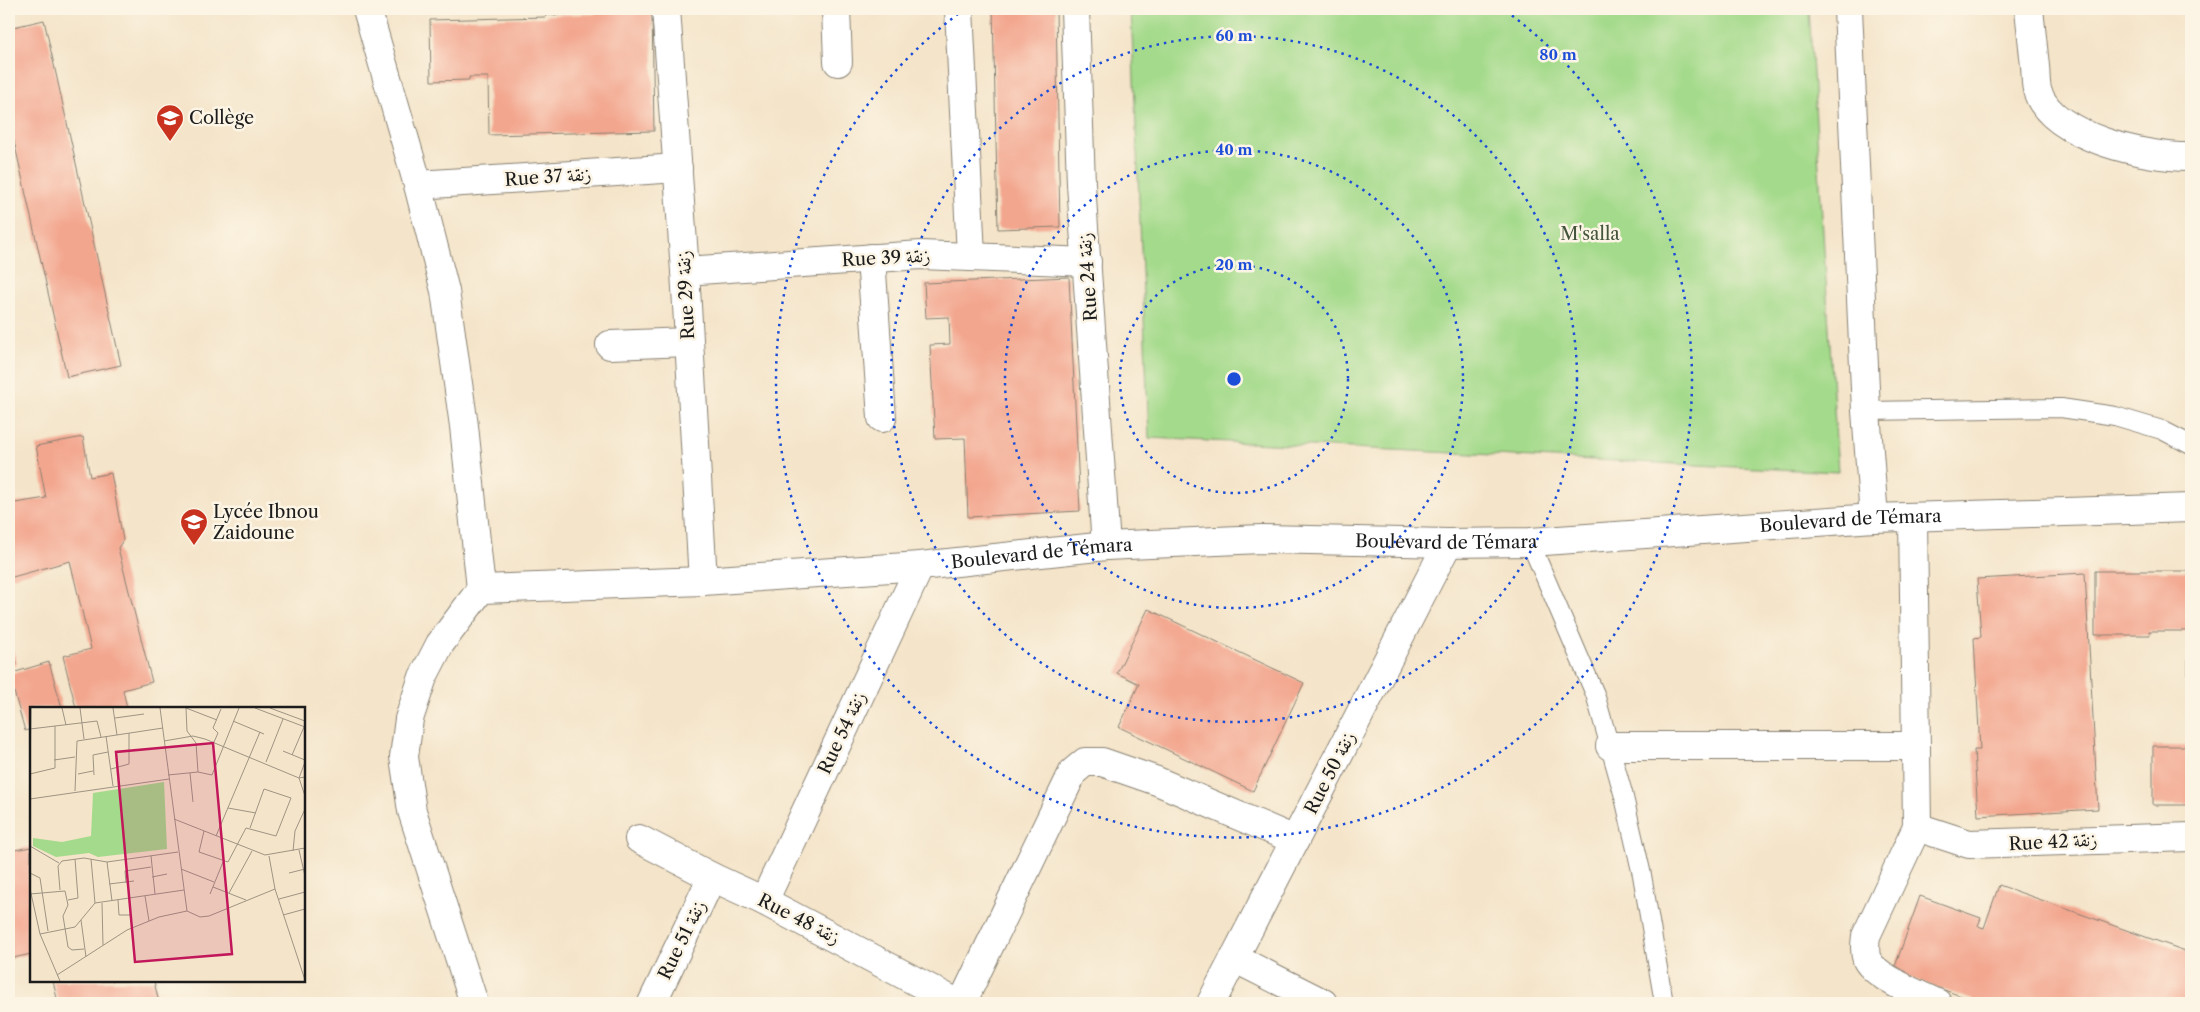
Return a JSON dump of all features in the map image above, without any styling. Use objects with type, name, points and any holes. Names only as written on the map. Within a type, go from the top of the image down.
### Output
[{"type":"street","points":[[367,9],[418,185],[445,291],[464,426],[481,589],[440,644],[423,676],[410,719],[404,757],[412,811],[474,1003]]},
{"type":"street","name":"Rue 29 زنقة","points":[[666,9],[685,271],[703,582]]},
{"type":"street","points":[[836,9],[838,62]]},
{"type":"street","points":[[959,9],[971,256]]},
{"type":"street","name":"Rue 24 زنقة","points":[[1075,9],[1081,184],[1106,546]]},
{"type":"street","points":[[1848,9],[1866,410],[1874,518]]},
{"type":"street","points":[[2029,9],[2037,92],[2046,109],[2080,131],[2118,147],[2148,154],[2191,157]]},
{"type":"street","name":"Rue 37 زنقة","points":[[418,185],[678,168]]},
{"type":"street","name":"Rue 39 زنقة","points":[[685,271],[921,255],[1087,262]]},
{"type":"street","points":[[871,258],[882,418]]},
{"type":"street","points":[[610,345],[688,342]]},
{"type":"street","name":"Boulevard de Témara","points":[[481,589],[703,582],[920,566],[1106,546],[1261,539],[1448,543],[1530,542],[1874,518],[2191,508]]},
{"type":"street","points":[[1913,516],[1914,746],[1917,828],[1866,936],[1865,949],[1866,958],[1872,967],[1904,988],[1937,1003]]},
{"type":"street","name":"Rue 50 زنقة","points":[[1211,1003],[1448,543]]},
{"type":"street","name":"Rue 54 زنقة","points":[[764,901],[920,566]]},
{"type":"street","points":[[1610,746],[1914,746]]},
{"type":"street","points":[[962,1003],[1073,772],[1085,762],[1102,762],[1157,781],[1295,840]]},
{"type":"street","name":"Rue 42 زنقة","points":[[1917,828],[1970,844],[2191,837]]},
{"type":"street","name":"Rue 48 زنقة","points":[[639,839],[712,877],[764,901],[957,1003]]},
{"type":"street","name":"Rue 51 زنقة","points":[[652,1003],[712,877]]},
{"type":"street","points":[[1234,958],[1323,1003]]},
{"type":"lane","points":[[1866,410],[2060,408],[2115,416],[2162,430],[2191,445]]},
{"type":"lane","points":[[1530,542],[1595,694],[1642,875],[1664,1003]]},
{"type":"green space","name":"M'salla","points":[[1131,9],[1809,9],[1838,472],[1149,438]]},
{"type":"building","points":[[595,9],[652,9],[654,131],[489,135],[488,77],[469,77],[469,80],[431,81],[430,20],[595,14]]},
{"type":"building","points":[[993,9],[1056,9],[1060,227],[998,229]]},
{"type":"building","points":[[44,20],[121,365],[67,377],[9,119],[9,28]]},
{"type":"building","points":[[1069,277],[1080,511],[968,517],[965,438],[935,439],[930,345],[950,344],[949,317],[926,318],[924,283]]},
{"type":"building","points":[[83,437],[90,477],[111,473],[123,540],[118,548],[152,682],[123,690],[127,707],[76,707],[63,656],[91,649],[70,561],[9,578],[9,504],[46,498],[36,446]]},
{"type":"building","points":[[2095,571],[2191,571],[2191,710],[2188,710],[2188,631],[2149,631],[2150,635],[2095,635]]},
{"type":"building","points":[[2085,573],[2098,809],[1978,816],[1974,750],[1980,750],[1974,638],[1981,637],[1977,579]]},
{"type":"building","points":[[1148,609],[1304,683],[1253,791],[1119,727],[1139,684],[1117,673]]},
{"type":"building","points":[[9,639],[17,664],[9,667]]},
{"type":"building","points":[[49,662],[62,707],[30,707],[30,729],[25,731],[9,674]]},
{"type":"building","points":[[2153,746],[2191,746],[2191,805],[2153,805]]},
{"type":"building","points":[[30,847],[30,954],[9,959],[9,851]]},
{"type":"building","points":[[1999,885],[2191,953],[2191,1003],[1981,1003],[1893,972],[1920,896],[1981,918],[1978,926],[1984,928]]},
{"type":"building","points":[[53,982],[154,982],[159,1003],[58,1003]]},
{"type":"place","name":"Collège","points":[[170,142]]},
{"type":"place","name":"Lycée Ibnou Zaidoune","points":[[194,546]]}]
